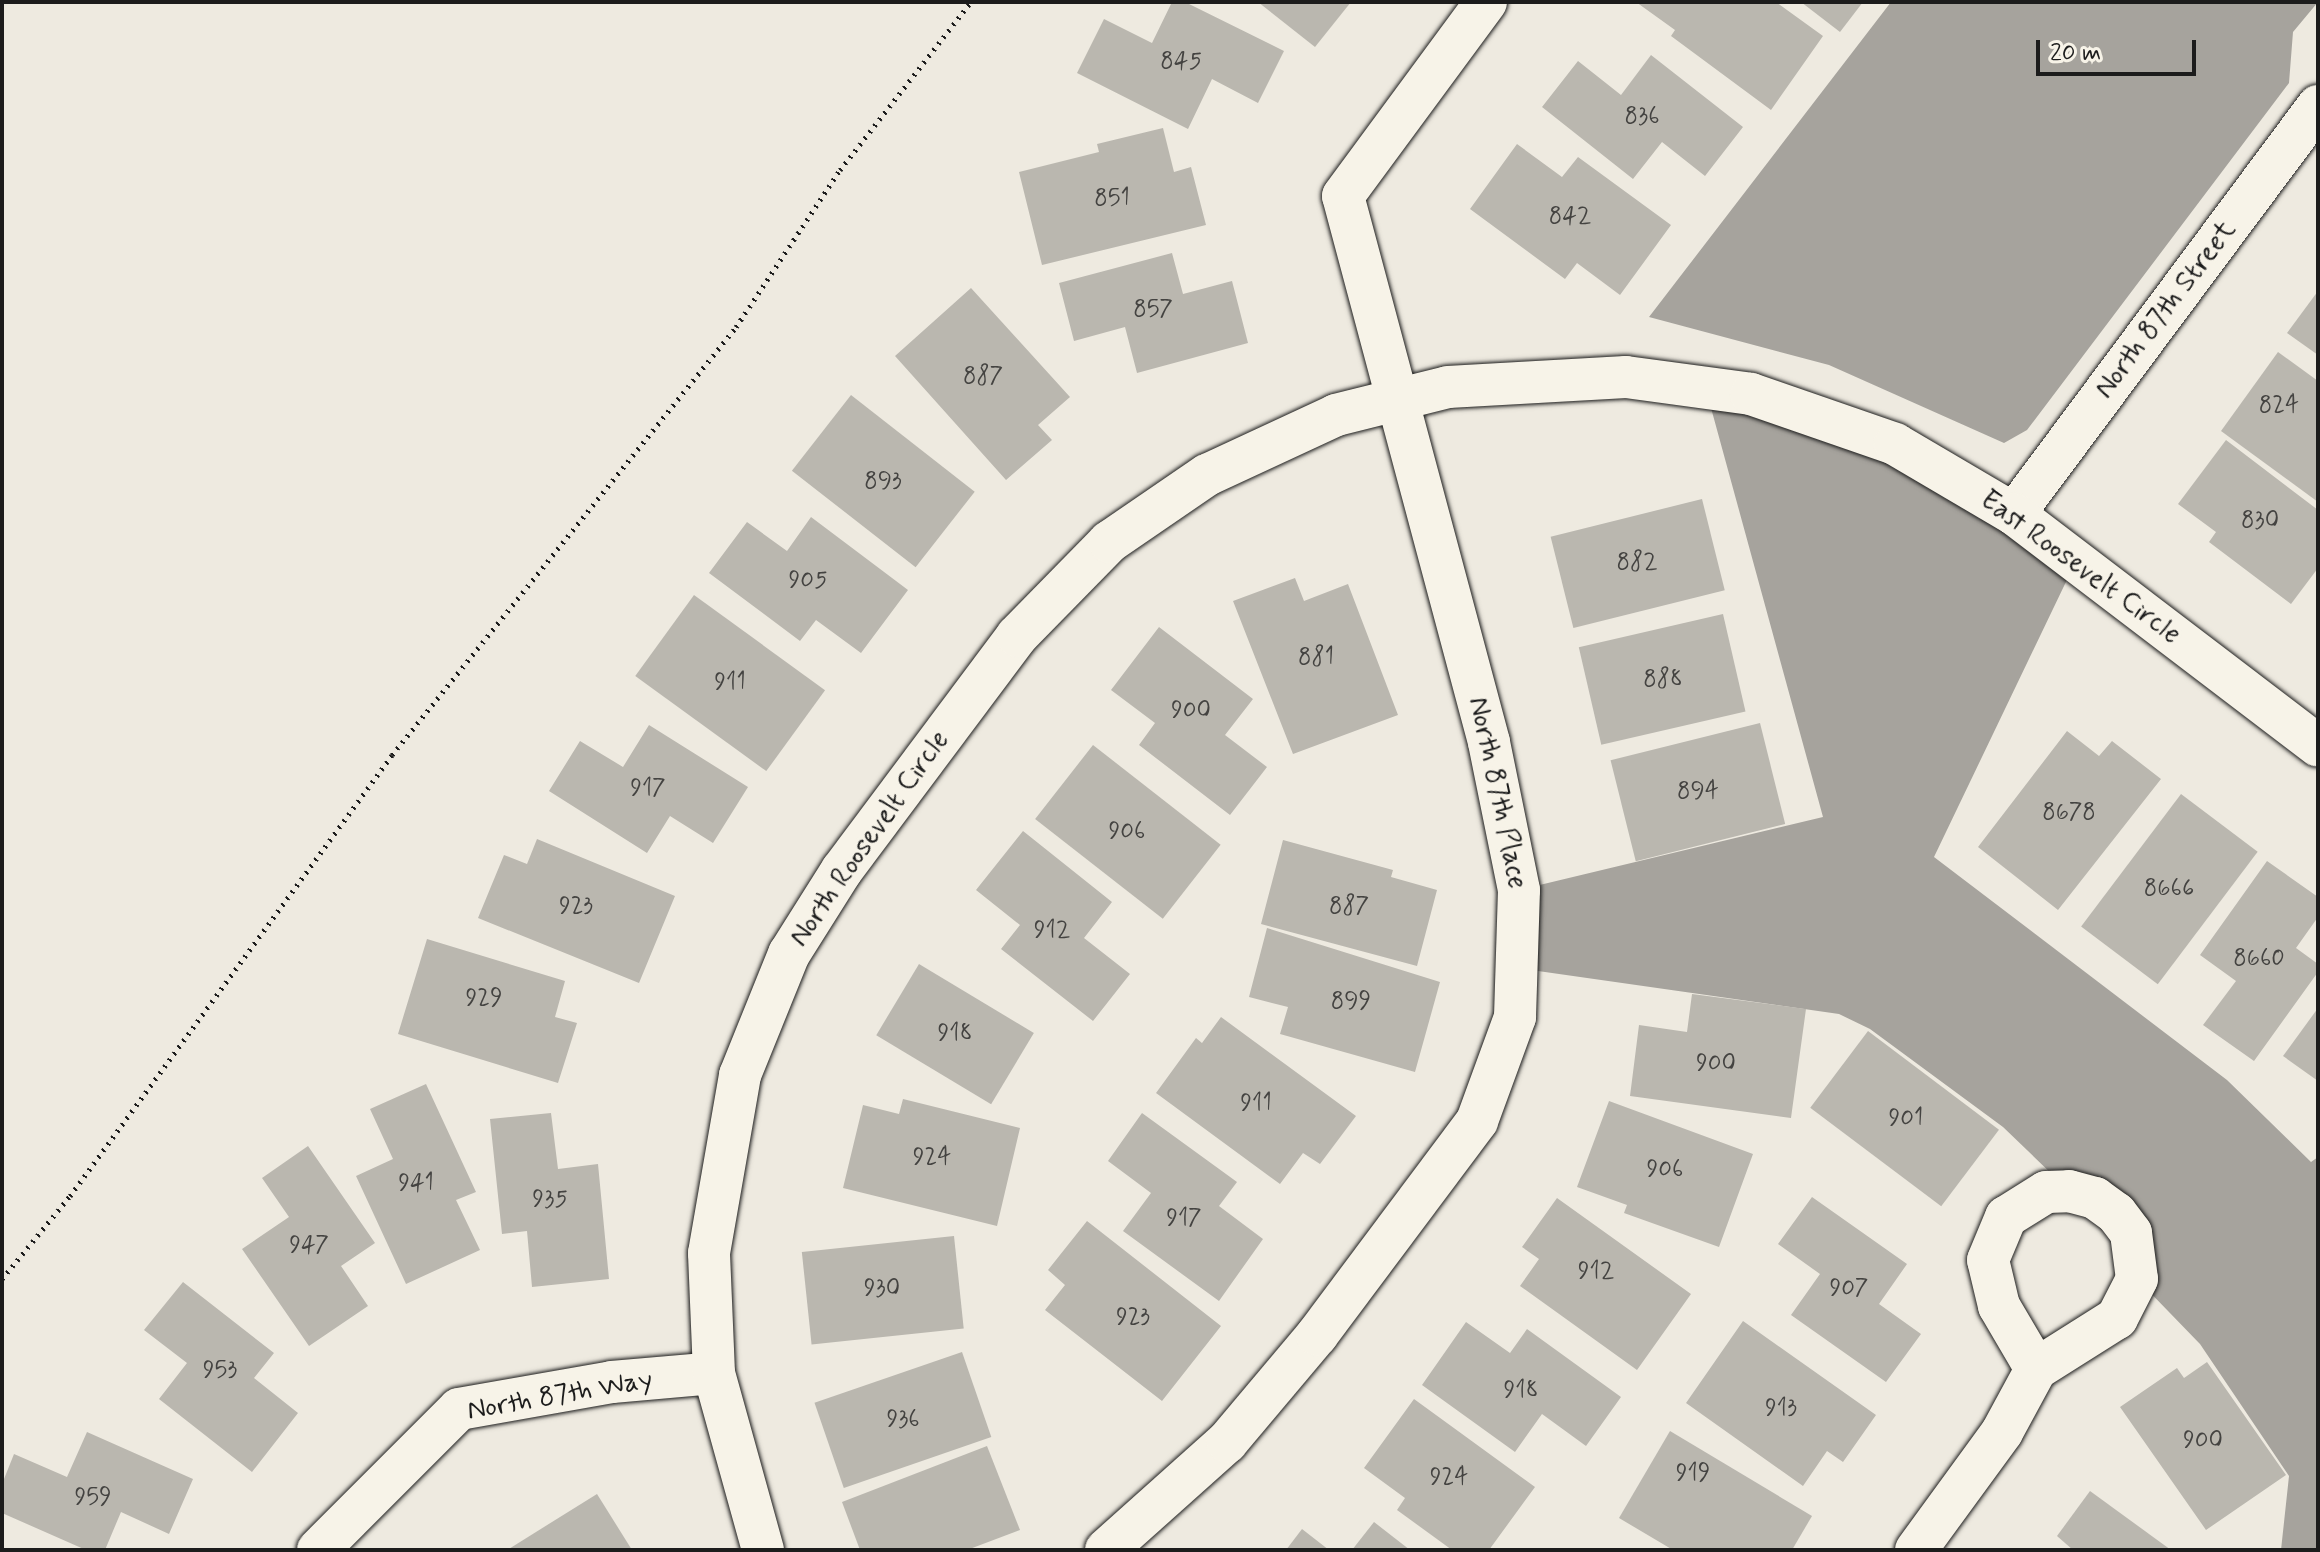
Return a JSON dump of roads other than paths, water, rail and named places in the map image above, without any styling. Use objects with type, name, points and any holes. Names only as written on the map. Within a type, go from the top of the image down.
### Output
[{"type":"street","name":"North 87th Place","points":[[1106,1550],[1227,1442],[1317,1335],[1477,1121],[1515,1017],[1519,890],[1489,742],[1343,196],[1486,2]]},
{"type":"street","name":"North 87th Street","points":[[2014,514],[2318,106]]},
{"type":"street","name":"East Roosevelt Circle","points":[[1398,396],[1535,379],[1626,377],[1751,394],[1895,444],[2014,514],[2318,746]]},
{"type":"street","name":"North Roosevelt Circle","points":[[763,1550],[714,1373],[709,1253],[740,1075],[789,954],[842,870],[1017,636],[1109,542],[1207,475],[1336,415],[1398,396]]},
{"type":"street","points":[[1916,1550],[2002,1432],[2036,1369]]},
{"type":"street","name":"North 87th Way","points":[[318,1550],[459,1409],[612,1382],[714,1373]]}]
